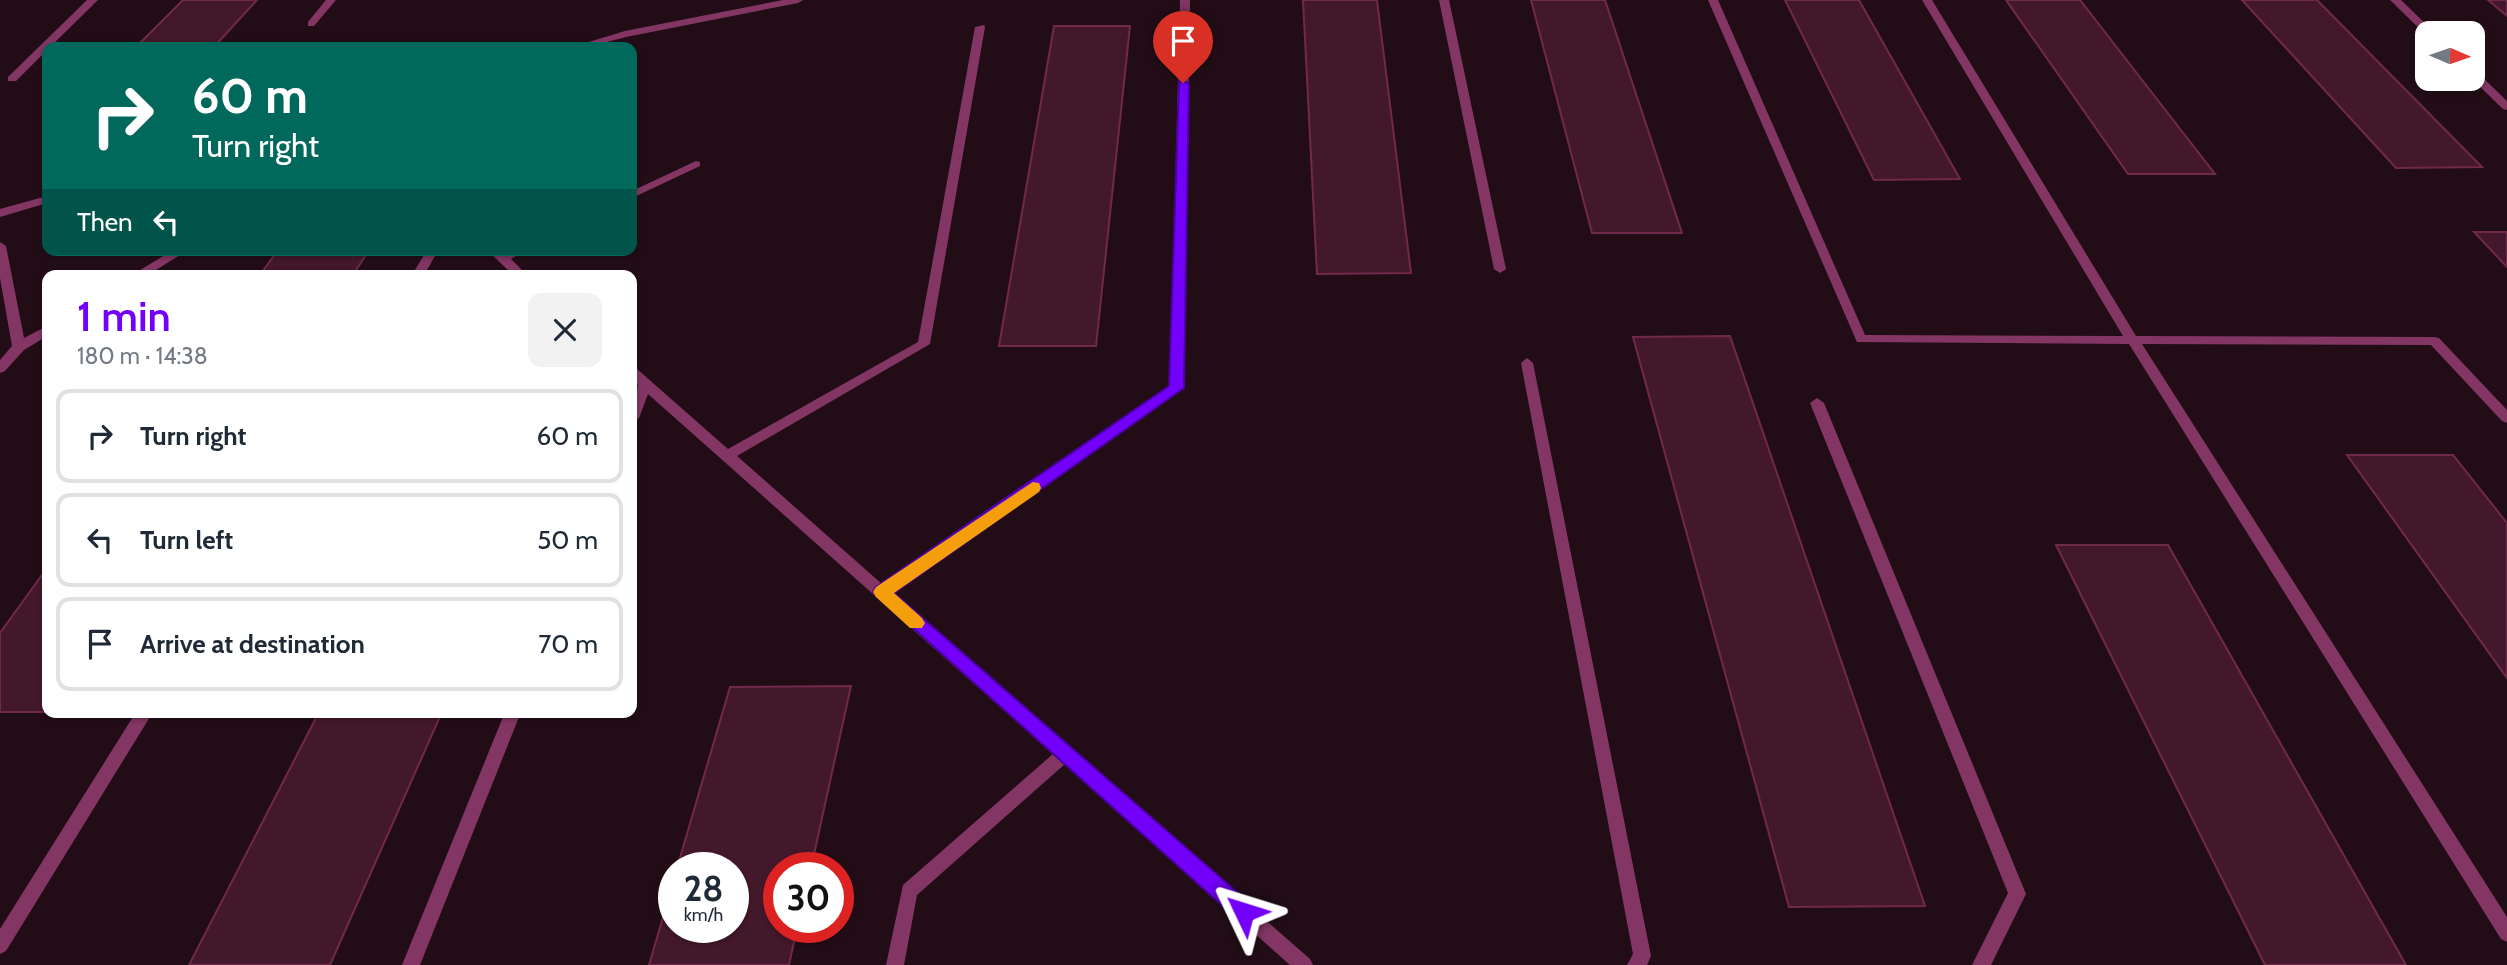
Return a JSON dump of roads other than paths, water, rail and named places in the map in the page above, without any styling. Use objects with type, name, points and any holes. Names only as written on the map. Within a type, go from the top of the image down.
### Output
[{"type":"street","points":[[50,42],[93,0]]},
{"type":"street","points":[[311,24],[331,0]]},
{"type":"street","points":[[595,42],[798,0]]},
{"type":"street","points":[[882,592],[1177,388],[1185,0]]},
{"type":"street","points":[[1444,0],[1500,269]]},
{"type":"street","points":[[1713,0],[1861,340],[2434,341],[2507,418]]},
{"type":"street","points":[[1927,0],[2133,341],[2507,933]]},
{"type":"street","points":[[2395,0],[2417,21]]},
{"type":"street","points":[[726,456],[923,344],[980,27]]},
{"type":"street","points":[[12,79],[42,50]]},
{"type":"street","points":[[2485,86],[2507,107]]},
{"type":"street","points":[[637,193],[696,164]]},
{"type":"street","points":[[0,213],[42,200]]},
{"type":"street","points":[[0,246],[19,347]]},
{"type":"street","points":[[147,270],[171,256]]},
{"type":"street","points":[[500,256],[516,270]]},
{"type":"street","points":[[0,368],[19,347],[42,333]]},
{"type":"street","points":[[1527,363],[1642,956],[1636,965]]},
{"type":"street","points":[[637,377],[1304,965]]},
{"type":"street","points":[[637,405],[645,384]]},
{"type":"street","points":[[1817,402],[2017,894],[1981,965]]},
{"type":"street","points":[[0,945],[141,718]]},
{"type":"street","points":[[411,965],[511,718]]},
{"type":"street","points":[[895,965],[909,891],[1065,754]]}]
